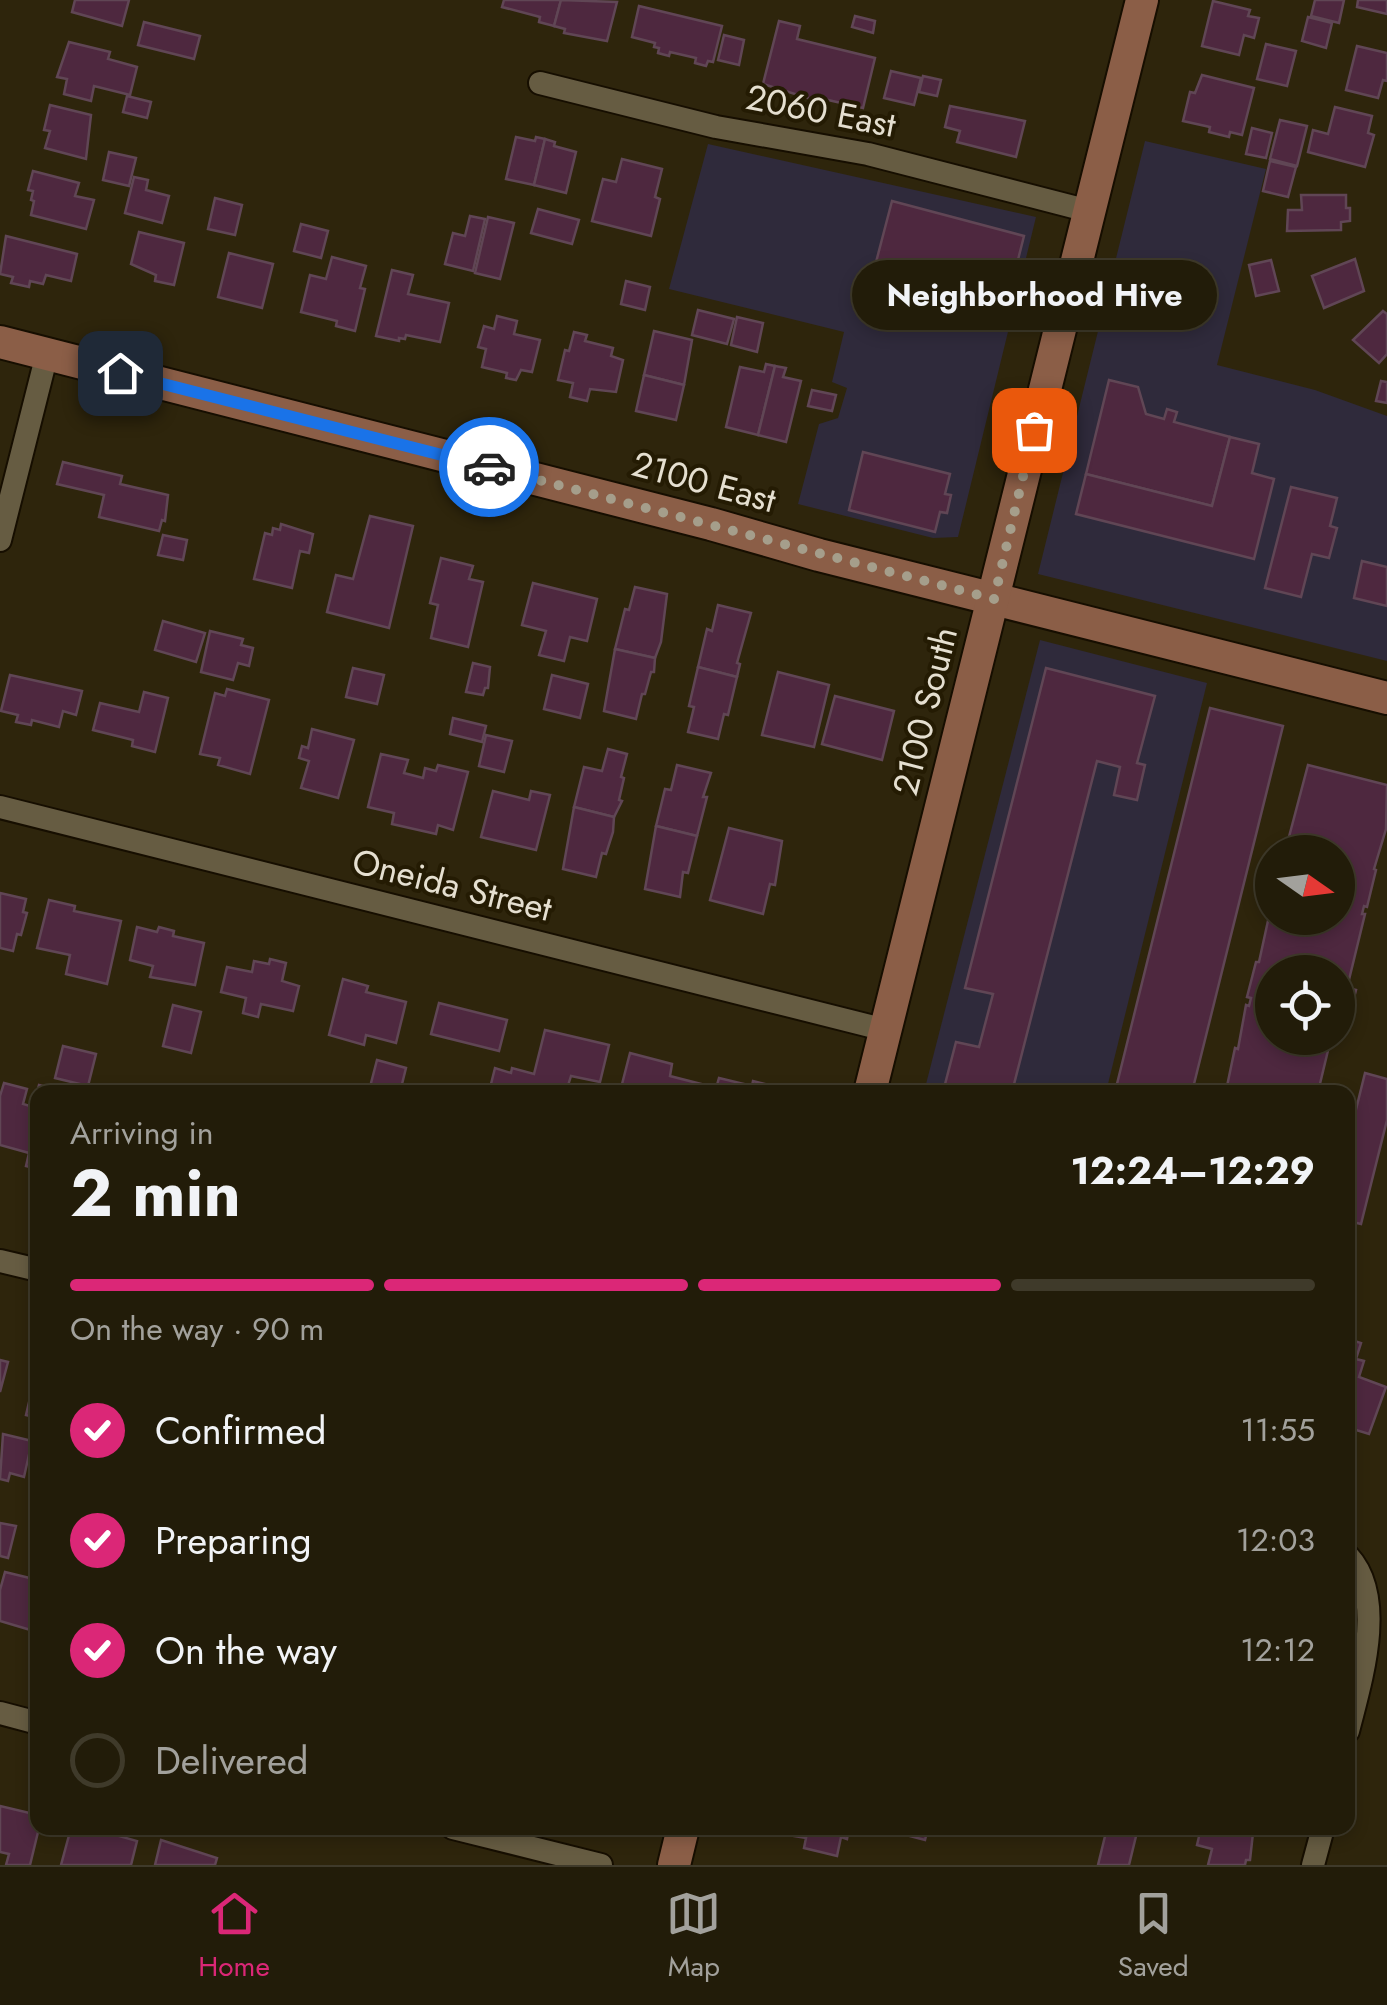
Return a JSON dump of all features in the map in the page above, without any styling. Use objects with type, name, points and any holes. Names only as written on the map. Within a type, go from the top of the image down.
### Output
[{"type":"street","name":"2100 South","points":[[872,1085],[1142,0]]},
{"type":"street","name":"2060 East","points":[[540,83],[692,122],[879,157],[1088,211]]},
{"type":"street","name":"2100 East","points":[[0,342],[1387,698]]},
{"type":"street","points":[[0,540],[47,354]]},
{"type":"street","name":"Oneida Street","points":[[0,807],[886,1030]]},
{"type":"street","points":[[0,1261],[30,1268]]},
{"type":"street","points":[[1355,1565],[1366,1579],[1372,1610],[1372,1630],[1355,1702]]},
{"type":"street","points":[[0,1713],[30,1721]]},
{"type":"street","points":[[481,1835],[601,1865]]},
{"type":"street","points":[[674,1865],[681,1835]]},
{"type":"street","points":[[1313,1865],[1321,1835]]},
{"type":"shaded area","points":[[1145,141],[1266,169],[1217,365],[1315,390],[1387,416],[1387,661],[1038,574]]},
{"type":"shaded area","points":[[708,144],[1036,217],[958,537],[933,538],[798,504],[819,424],[838,418],[847,388],[832,382],[844,332],[669,289]]},
{"type":"shaded area","points":[[1040,640],[1207,683],[1108,1085],[926,1085]]},
{"type":"building","points":[[75,0],[129,0],[122,26],[72,12]]},
{"type":"building","points":[[504,0],[561,0],[554,26],[539,22],[540,17],[502,7]]},
{"type":"building","points":[[561,0],[617,2],[607,41],[564,33],[565,29],[554,26]]},
{"type":"building","points":[[1315,0],[1344,0],[1339,23],[1311,16]]},
{"type":"building","points":[[1358,0],[1387,0],[1387,14],[1357,7]]},
{"type":"building","points":[[1213,1],[1250,10],[1248,16],[1259,18],[1254,38],[1244,35],[1239,55],[1202,46]]},
{"type":"building","points":[[639,6],[722,26],[713,62],[708,61],[706,66],[695,63],[696,58],[658,53],[655,43],[632,37]]},
{"type":"building","points":[[855,16],[875,21],[873,33],[852,27]]},
{"type":"building","points":[[1308,17],[1332,23],[1326,48],[1302,41]]},
{"type":"building","points":[[779,21],[800,26],[797,39],[875,58],[863,108],[815,97],[814,100],[763,84]]},
{"type":"building","points":[[144,22],[200,36],[194,59],[138,45]]},
{"type":"building","points":[[724,35],[744,40],[739,65],[718,60]]},
{"type":"building","points":[[69,42],[110,52],[108,59],[137,67],[130,95],[94,86],[91,101],[64,94],[67,79],[57,77]]},
{"type":"building","points":[[1266,44],[1296,51],[1287,86],[1257,79]]},
{"type":"building","points":[[1357,46],[1387,53],[1387,81],[1383,80],[1378,98],[1346,90]]},
{"type":"building","points":[[891,71],[921,78],[914,105],[884,98]]},
{"type":"building","points":[[1202,75],[1254,88],[1242,135],[1230,132],[1229,137],[1209,132],[1210,127],[1183,121],[1190,92],[1195,93]]},
{"type":"building","points":[[923,76],[941,80],[937,96],[919,92]]},
{"type":"building","points":[[127,96],[151,102],[147,118],[123,112]]},
{"type":"building","points":[[50,105],[91,115],[86,159],[45,148],[50,131],[44,130]]},
{"type":"building","points":[[950,106],[1025,121],[1016,157],[957,142],[960,131],[945,127]]},
{"type":"building","points":[[1335,107],[1372,116],[1368,133],[1374,135],[1365,167],[1308,152],[1313,130],[1328,134]]},
{"type":"building","points":[[1280,120],[1307,126],[1297,166],[1270,159]]},
{"type":"building","points":[[1252,128],[1272,133],[1266,158],[1246,154]]},
{"type":"building","points":[[516,137],[545,139],[534,185],[506,179]]},
{"type":"building","points":[[545,139],[576,152],[566,193],[534,185]]},
{"type":"building","points":[[109,152],[136,158],[129,186],[103,180]]},
{"type":"building","points":[[622,159],[662,169],[651,236],[592,221],[603,179],[616,182]]},
{"type":"building","points":[[1270,161],[1296,167],[1288,197],[1263,191]]},
{"type":"building","points":[[33,171],[79,183],[75,196],[94,200],[86,229],[31,215],[33,191],[28,190]]},
{"type":"building","points":[[134,177],[148,180],[146,190],[169,196],[162,223],[125,213]]},
{"type":"building","points":[[1301,195],[1346,195],[1350,221],[1341,222],[1341,230],[1287,231],[1288,210],[1302,210]]},
{"type":"building","points":[[215,198],[242,205],[235,235],[208,229]]},
{"type":"building","points":[[892,201],[1024,236],[1002,323],[869,289]]},
{"type":"building","points":[[538,209],[579,220],[572,244],[531,233]]},
{"type":"building","points":[[470,216],[485,219],[473,271],[445,264],[453,233],[465,236]]},
{"type":"building","points":[[488,217],[514,223],[500,279],[475,273]]},
{"type":"building","points":[[301,224],[328,231],[321,258],[294,251]]},
{"type":"building","points":[[139,232],[184,243],[174,285],[155,281],[156,275],[131,264]]},
{"type":"building","points":[[6,236],[77,254],[71,281],[46,275],[43,284],[30,281],[29,287],[11,283],[13,277],[0,274]]},
{"type":"building","points":[[229,253],[273,264],[262,308],[218,297]]},
{"type":"building","points":[[332,257],[366,266],[355,331],[336,326],[337,321],[301,312],[310,275],[326,279]]},
{"type":"building","points":[[1355,259],[1364,291],[1324,308],[1312,276]]},
{"type":"building","points":[[1271,260],[1279,291],[1256,296],[1249,265]]},
{"type":"building","points":[[392,270],[413,275],[408,294],[449,303],[440,342],[406,335],[399,341],[376,336]]},
{"type":"building","points":[[626,281],[650,287],[645,310],[621,304]]},
{"type":"building","points":[[698,310],[734,319],[727,344],[692,335]]},
{"type":"building","points":[[1383,311],[1387,314],[1387,354],[1379,363],[1353,340]]},
{"type":"building","points":[[497,316],[517,321],[514,334],[540,340],[532,372],[521,370],[516,380],[506,378],[507,373],[482,367],[486,349],[478,347],[484,326],[494,329]]},
{"type":"building","points":[[737,317],[763,323],[757,352],[731,345]]},
{"type":"building","points":[[654,331],[692,340],[684,385],[644,375]]},
{"type":"building","points":[[574,332],[587,335],[585,341],[613,348],[611,356],[623,360],[616,392],[590,389],[587,401],[570,397],[573,383],[558,380]]},
{"type":"building","points":[[766,364],[775,366],[758,435],[726,427],[740,367],[764,372]]},
{"type":"building","points":[[775,366],[786,368],[783,377],[801,381],[786,442],[758,435]]},
{"type":"building","points":[[644,375],[684,385],[676,420],[636,411]]},
{"type":"building","points":[[1109,380],[1138,387],[1146,414],[1164,419],[1167,409],[1177,412],[1174,422],[1230,437],[1212,506],[1086,474]]},
{"type":"building","points":[[1381,381],[1387,382],[1387,403],[1376,401]]},
{"type":"building","points":[[812,390],[836,395],[832,411],[808,406]]},
{"type":"building","points":[[1230,437],[1259,444],[1252,473],[1274,479],[1254,559],[1076,514],[1086,474],[1212,506]]},
{"type":"building","points":[[863,452],[950,474],[945,494],[951,495],[947,513],[940,512],[935,532],[849,510]]},
{"type":"building","points":[[63,462],[122,476],[120,484],[168,495],[165,521],[162,520],[159,531],[99,517],[104,495],[57,484]]},
{"type":"building","points":[[1291,487],[1337,498],[1330,526],[1337,528],[1329,558],[1312,554],[1301,597],[1265,588]]},
{"type":"building","points":[[370,516],[413,526],[389,628],[327,612],[336,575],[353,579]]},
{"type":"building","points":[[281,524],[313,534],[309,553],[300,551],[292,588],[254,579],[265,533],[272,535],[273,528],[280,530]]},
{"type":"building","points":[[163,535],[187,540],[183,560],[158,555]]},
{"type":"building","points":[[441,558],[473,566],[469,579],[483,582],[468,647],[431,638],[438,605],[430,603]]},
{"type":"building","points":[[1362,561],[1387,567],[1387,606],[1354,598]]},
{"type":"building","points":[[533,583],[597,599],[587,641],[570,637],[564,661],[539,655],[546,631],[522,625]]},
{"type":"building","points":[[635,587],[667,594],[655,658],[615,649]]},
{"type":"building","points":[[718,605],[751,613],[737,677],[698,667],[707,629],[712,631]]},
{"type":"building","points":[[163,621],[205,633],[196,662],[155,650]]},
{"type":"building","points":[[210,631],[243,639],[241,645],[253,648],[249,666],[238,663],[233,680],[201,672]]},
{"type":"building","points":[[615,649],[655,658],[654,672],[642,694],[636,719],[604,711]]},
{"type":"building","points":[[473,663],[490,667],[488,688],[483,695],[466,692]]},
{"type":"building","points":[[698,667],[737,677],[718,739],[688,732]]},
{"type":"building","points":[[353,668],[384,675],[377,704],[346,697]]},
{"type":"building","points":[[1046,668],[1155,696],[1137,763],[1145,765],[1137,800],[1114,795],[1120,767],[1097,761],[1014,1085],[945,1085],[956,1042],[979,1047],[993,994],[965,988]]},
{"type":"building","points":[[778,672],[829,685],[814,747],[762,735]]},
{"type":"building","points":[[10,675],[82,691],[76,715],[63,711],[59,727],[32,720],[31,725],[16,722],[18,715],[1,711]]},
{"type":"building","points":[[552,675],[588,684],[580,718],[544,709]]},
{"type":"building","points":[[227,689],[269,700],[250,774],[218,765],[220,758],[200,754],[215,693],[225,696]]},
{"type":"building","points":[[144,692],[168,698],[155,752],[132,746],[133,740],[93,730],[100,703],[139,712]]},
{"type":"building","points":[[835,696],[894,711],[882,760],[822,744]]},
{"type":"building","points":[[1210,708],[1283,726],[1194,1085],[1117,1085]]},
{"type":"building","points":[[453,718],[486,726],[482,742],[450,734]]},
{"type":"building","points":[[312,729],[354,740],[338,798],[301,788],[309,761],[299,758],[302,746],[308,748]]},
{"type":"building","points":[[486,735],[512,741],[504,772],[479,766]]},
{"type":"building","points":[[608,749],[627,754],[621,777],[622,801],[614,817],[574,807],[584,767],[602,771]]},
{"type":"building","points":[[381,754],[408,760],[404,773],[423,778],[425,768],[436,771],[438,765],[468,772],[453,830],[438,825],[436,834],[392,824],[394,813],[368,807]]},
{"type":"building","points":[[677,765],[711,773],[697,836],[656,826],[665,789],[671,790]]},
{"type":"building","points":[[1308,765],[1387,785],[1386,829],[1362,914],[1355,955],[1261,955],[1265,935],[1355,935],[1355,835],[1289,835]]},
{"type":"building","points":[[493,791],[529,800],[531,791],[550,795],[536,850],[481,837]]},
{"type":"building","points":[[574,807],[614,817],[613,832],[596,877],[563,869]]},
{"type":"building","points":[[656,826],[697,836],[688,873],[683,872],[680,897],[645,889]]},
{"type":"building","points":[[729,828],[782,841],[775,885],[770,884],[763,914],[710,900]]},
{"type":"building","points":[[0,893],[26,899],[23,912],[27,913],[13,951],[0,948]]},
{"type":"building","points":[[49,900],[75,906],[74,911],[121,921],[107,984],[66,974],[70,955],[37,948]]},
{"type":"building","points":[[137,927],[157,932],[159,927],[174,931],[173,936],[204,943],[195,985],[150,977],[153,966],[130,960]]},
{"type":"building","points":[[270,959],[286,963],[282,981],[299,986],[293,1011],[261,1004],[258,1017],[243,1013],[246,998],[221,992],[227,967],[252,972],[254,961],[269,964]]},
{"type":"building","points":[[1255,966],[1255,1055],[1327,1055],[1320,1085],[1227,1085],[1251,998],[1247,997]]},
{"type":"building","points":[[343,979],[368,986],[366,992],[406,1002],[396,1043],[366,1035],[364,1045],[329,1035]]},
{"type":"building","points":[[439,1003],[507,1020],[499,1051],[431,1034]]},
{"type":"building","points":[[173,1005],[201,1012],[191,1053],[163,1046]]},
{"type":"building","points":[[545,1030],[609,1045],[600,1082],[571,1076],[568,1085],[491,1085],[495,1068],[534,1074]]},
{"type":"building","points":[[63,1046],[96,1054],[88,1085],[55,1078]]},
{"type":"building","points":[[630,1053],[672,1064],[670,1076],[701,1084],[701,1085],[622,1085]]},
{"type":"building","points":[[377,1060],[406,1068],[402,1085],[371,1085]]},
{"type":"building","points":[[1365,1073],[1387,1079],[1387,1120],[1361,1224],[1355,1223],[1355,1114]]},
{"type":"building","points":[[719,1078],[748,1085],[717,1085]]},
{"type":"building","points":[[4,1083],[27,1089],[23,1104],[30,1106],[30,1167],[26,1166],[29,1153],[0,1145],[0,1096]]},
{"type":"building","points":[[1355,1341],[1361,1343],[1356,1359],[1364,1361],[1359,1377],[1386,1387],[1369,1434],[1355,1430]]},
{"type":"building","points":[[0,1360],[8,1362],[0,1392]]},
{"type":"building","points":[[3,1434],[30,1441],[24,1477],[10,1473],[8,1481],[0,1479]]},
{"type":"building","points":[[0,1523],[16,1526],[8,1558],[0,1556]]},
{"type":"building","points":[[5,1572],[30,1578],[30,1630],[0,1621],[0,1590]]},
{"type":"building","points":[[0,1806],[30,1813],[30,1835],[37,1835],[30,1865],[6,1865],[9,1854],[0,1852]]},
{"type":"building","points":[[69,1835],[116,1835],[137,1841],[131,1865],[61,1865]]},
{"type":"building","points":[[848,1835],[847,1839],[841,1837],[837,1856],[804,1848],[806,1838],[794,1836]]},
{"type":"building","points":[[1105,1835],[1136,1835],[1129,1865],[1098,1865]]},
{"type":"building","points":[[1199,1835],[1253,1835],[1250,1860],[1245,1865],[1208,1865],[1212,1849],[1197,1845]]},
{"type":"building","points":[[161,1840],[217,1858],[215,1865],[155,1865]]},
{"type":"way so far","points":[[489,467],[994,599],[1034,430]]},
{"type":"place","name":"Neighborhood Hive","points":[[1034,430]]},
{"type":"route","points":[[120,373],[489,467]]}]
